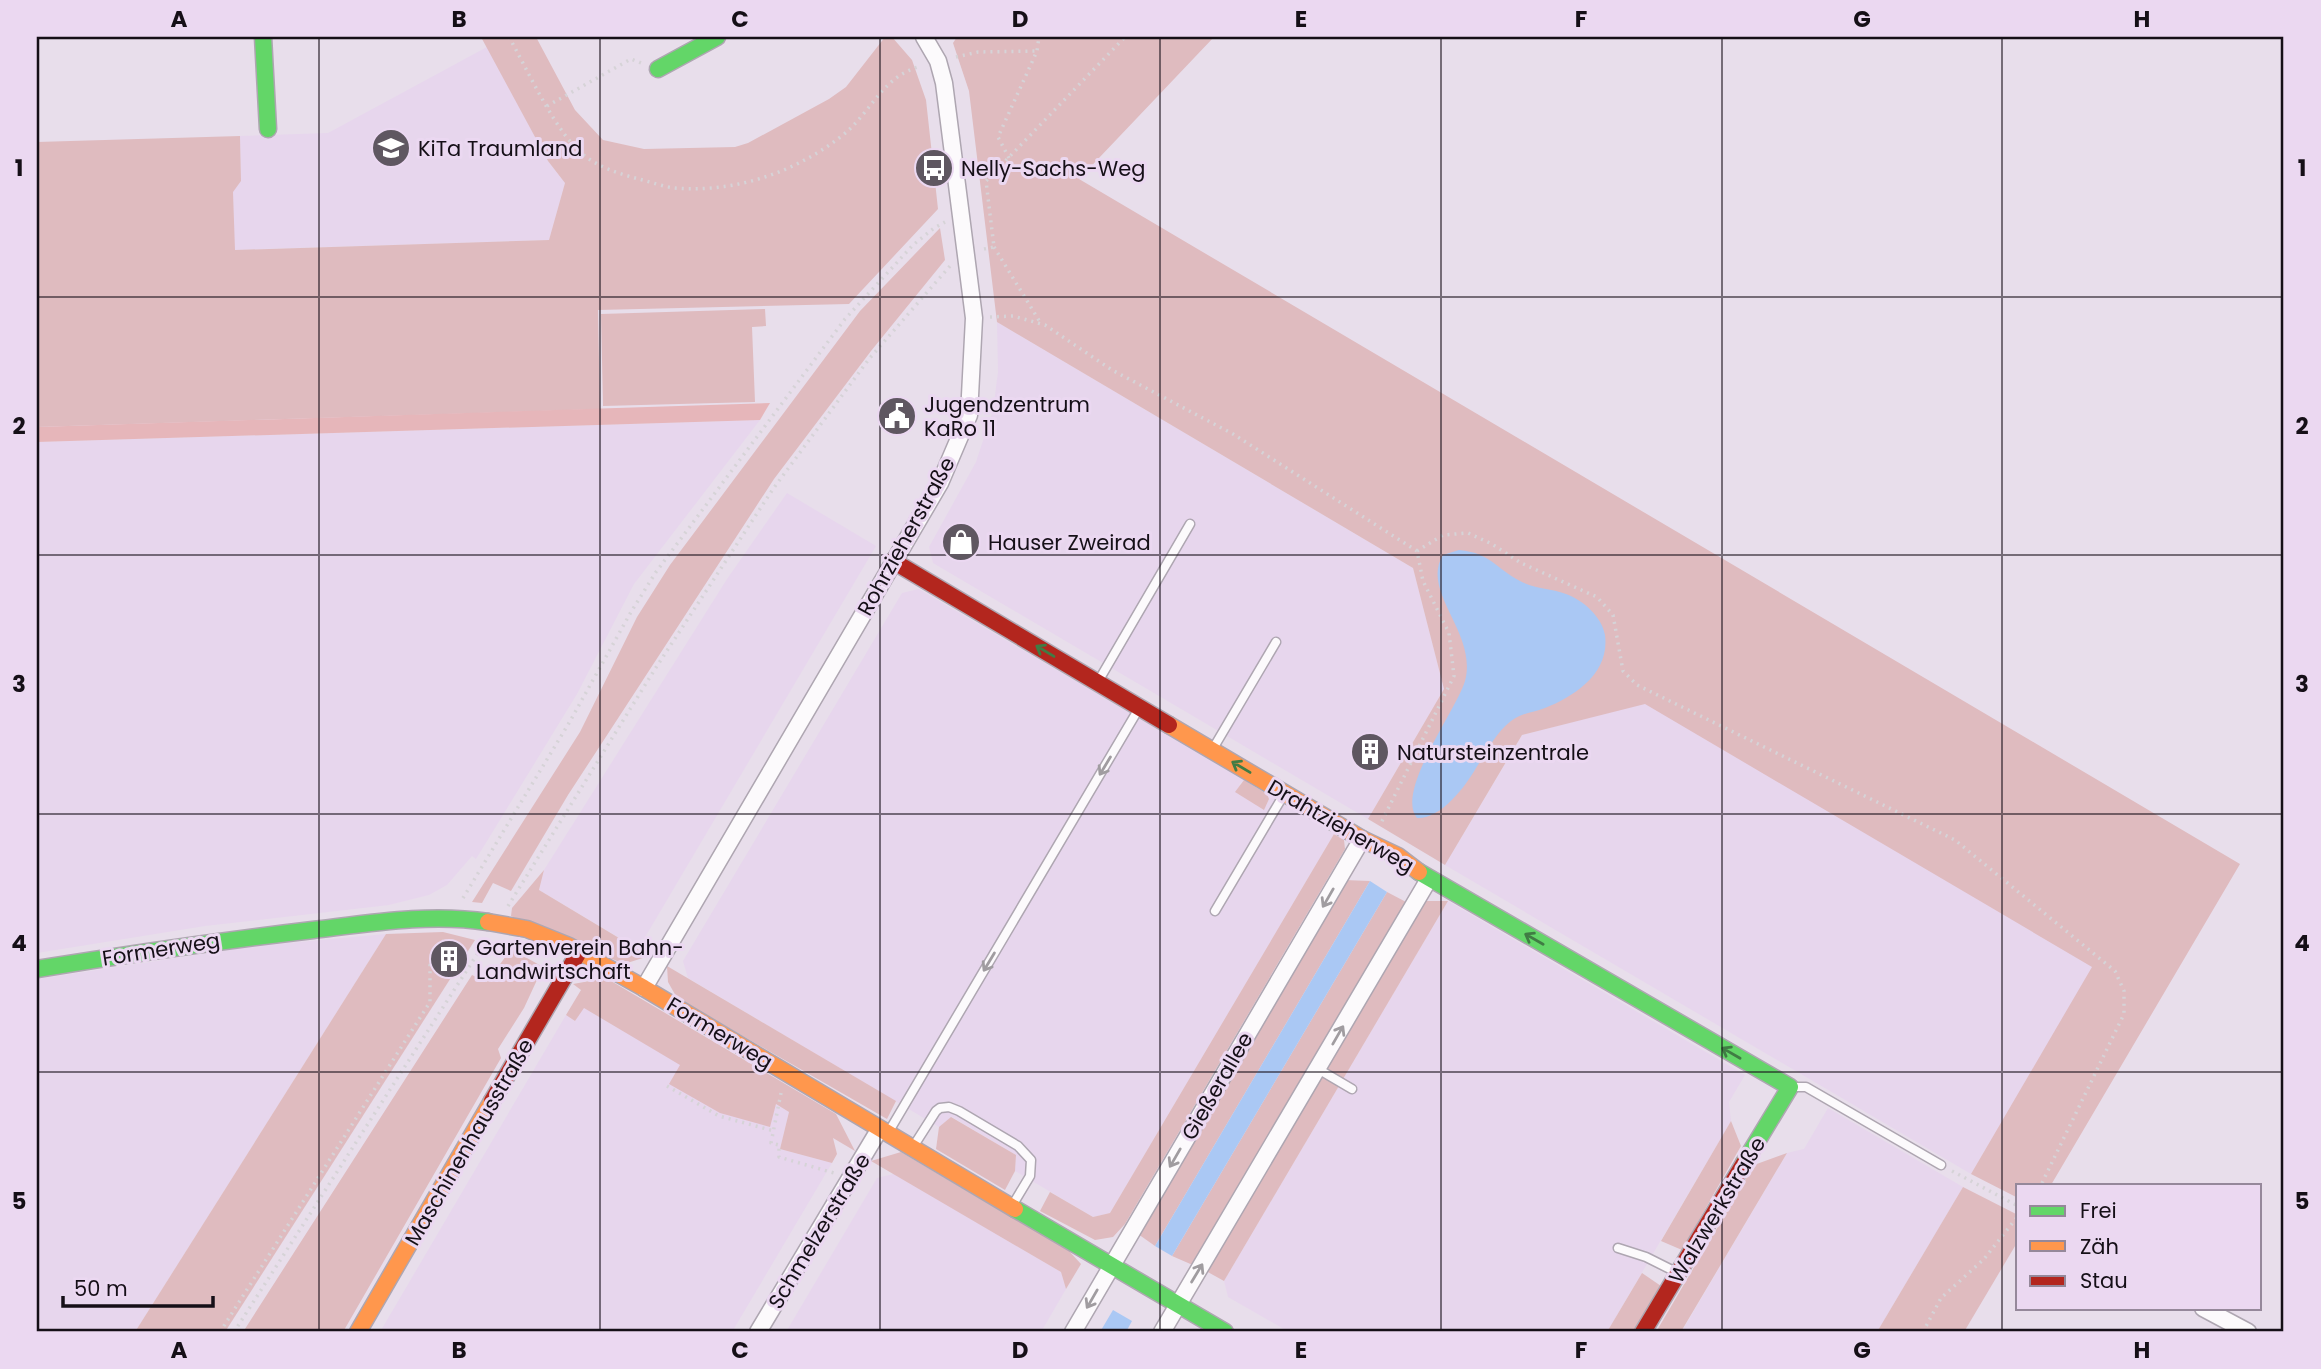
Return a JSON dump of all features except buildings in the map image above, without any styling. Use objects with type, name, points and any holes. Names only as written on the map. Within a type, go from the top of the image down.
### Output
[{"type":"street","points":[[263,37],[268,129]]},
{"type":"street","points":[[658,69],[718,37]]},
{"type":"street","name":"Rohrzieherstraße","points":[[644,988],[940,483],[969,415],[974,318],[944,83],[938,61],[924,37]]},
{"type":"street","name":"Drahtzieherweg","points":[[893,561],[1362,839],[1398,856],[1429,879],[1790,1087]]},
{"type":"street","name":"Gießerallee","points":[[1073,1332],[1362,839]]},
{"type":"street","points":[[1162,1332],[1429,879]]},
{"type":"street","name":"Formerweg","points":[[37,969],[247,937],[385,921],[450,918],[497,923],[543,935],[644,988],[883,1132],[1226,1332]]},
{"type":"street","name":"Maschinenhausstraße","points":[[358,1332],[579,952]]},
{"type":"street","name":"Walzwerkstraße","points":[[1643,1332],[1790,1087]]},
{"type":"street","name":"Schmelzerstraße","points":[[758,1332],[850,1177],[883,1132]]},
{"type":"street","points":[[2207,1310],[2248,1332]]},
{"type":"lane","points":[[1097,682],[1190,524]]},
{"type":"lane","points":[[1212,750],[1276,642]]},
{"type":"lane","points":[[883,1132],[1139,707]]},
{"type":"lane","points":[[1215,911],[1285,793]]},
{"type":"lane","points":[[1318,1069],[1352,1089]]},
{"type":"lane","points":[[1790,1087],[1806,1087],[1941,1165]]},
{"type":"lane","points":[[912,1149],[938,1110],[948,1107],[959,1111],[1025,1151],[1031,1160],[1030,1176],[1012,1206]]},
{"type":"lane","points":[[1618,1248],[1646,1257],[1678,1274]]},
{"type":"path","points":[[509,37],[547,106],[575,147],[610,172],[674,188],[724,187],[775,175],[821,152],[847,133],[894,77],[912,68],[978,52],[1037,51]]},
{"type":"path","points":[[1009,158],[998,137],[1037,51],[1039,37]]},
{"type":"path","points":[[1125,37],[986,181],[994,247],[1040,323],[1112,370],[1233,433],[1417,551],[1423,581],[1449,633],[1454,676],[1377,830],[1362,839]]},
{"type":"path","points":[[547,106],[631,60],[658,69]]},
{"type":"path","points":[[220,1332],[430,1002],[430,965],[444,939],[450,918],[575,713],[639,599],[673,548],[795,383],[863,297],[923,236],[961,216]]},
{"type":"path","points":[[234,1332],[497,923],[655,669],[773,489],[869,359],[940,275],[966,251],[994,247]]},
{"type":"path","points":[[974,318],[1013,316],[1045,325]]},
{"type":"path","points":[[1417,551],[1443,535],[1468,533],[1492,544],[1521,563],[1597,597],[1614,615],[1623,671],[1637,685],[1955,841],[2115,971],[2124,991],[2124,1014],[2041,1184]]},
{"type":"path","points":[[783,1071],[781,1103],[771,1143],[779,1145],[779,1157],[850,1177]]},
{"type":"path","points":[[667,1086],[719,1116],[774,1131]]},
{"type":"path","points":[[1941,1165],[2016,1205]]},
{"type":"path","points":[[1923,1332],[1941,1298],[1984,1259],[2016,1219]]},
{"type":"shaded area","points":[[481,37],[536,37],[575,110],[603,140],[644,149],[735,147],[748,143],[846,87],[885,37],[892,37],[912,60],[926,100],[938,209],[849,304],[598,310],[600,409],[37,427],[37,142],[240,136],[241,181],[233,192],[235,250],[549,240],[565,183],[548,161]]},
{"type":"shaded area","points":[[957,37],[1214,37],[1079,179],[2240,864],[2052,1184],[2016,1184],[2016,1197],[1971,1174],[2092,967],[1645,704],[1522,735],[1445,865],[1368,819],[1444,689],[1413,568],[997,322],[969,91],[953,43]]},
{"type":"shaded area","name":"KiTa Traumland","points":[[487,47],[548,161],[565,183],[549,240],[234,250],[233,191],[241,181],[240,136],[328,133]]},
{"type":"shaded area","points":[[940,228],[945,260],[871,351],[774,479],[568,795],[511,891],[493,883],[482,903],[472,902],[580,732],[637,617],[670,565],[860,311]]},
{"type":"shaded area","points":[[765,309],[766,326],[752,327],[755,402],[603,406],[601,314]]},
{"type":"shaded area","points":[[997,322],[1413,568],[1444,689],[1368,819],[933,563],[929,547],[976,462],[993,410],[998,372]]},
{"type":"shaded area","points":[[770,403],[760,420],[37,442],[37,427]]},
{"type":"shaded area","points":[[760,420],[634,584],[577,694],[476,859],[472,856],[447,885],[429,895],[389,905],[205,926],[37,953],[37,442]]},
{"type":"shaded area","points":[[787,493],[876,546],[644,939],[628,943],[539,890],[544,870],[727,579]]},
{"type":"shaded area","points":[[919,589],[1244,780],[1239,784],[1263,810],[1269,799],[1267,794],[1334,834],[1110,1213],[1093,1217],[1015,1171],[1016,1155],[952,1117],[939,1127],[688,978],[683,961],[902,593]]},
{"type":"shaded area","points":[[1645,703],[2093,967],[1971,1174],[1445,865],[1522,735]]},
{"type":"shaded area","points":[[1244,780],[1267,794],[1269,799],[1264,810],[1235,792]]},
{"type":"shaded area","points":[[1334,834],[1344,840],[1345,849],[1125,1224],[1113,1237],[1095,1240],[1040,1211],[1050,1192],[1093,1217],[1110,1213]]},
{"type":"shaded area","points":[[544,870],[539,890],[649,956],[624,964],[511,916],[512,908]]},
{"type":"shaded area","points":[[1344,880],[1370,881],[1155,1246],[1138,1234]]},
{"type":"shaded area","points":[[1387,892],[1408,903],[1195,1266],[1172,1256]]},
{"type":"shaded area","points":[[1425,901],[1448,901],[1224,1281],[1206,1271]]},
{"type":"shaded area","points":[[1448,901],[1745,1075],[1729,1102],[1731,1121],[1607,1332],[1289,1332],[1228,1297],[1224,1281]]},
{"type":"shaded area","points":[[443,932],[475,940],[225,1332],[135,1332],[386,934]]},
{"type":"shaded area","points":[[386,934],[135,1332],[37,1332],[37,979],[256,946]]},
{"type":"shaded area","points":[[511,949],[543,967],[524,1008],[498,1049],[501,1058],[343,1332],[243,1332],[472,975],[487,982]]},
{"type":"shaded area","points":[[667,966],[896,1101],[887,1119],[677,998],[668,982]]},
{"type":"shaded area","points":[[606,978],[836,1114],[855,1151],[833,1138],[837,1154],[832,1163],[780,1149],[789,1112],[776,1104],[770,1127],[720,1113],[669,1084],[680,1065],[584,1008],[575,1021],[566,1015],[581,990],[573,984]]},
{"type":"shaded area","points":[[583,1007],[681,1065],[769,1127],[776,1104],[789,1112],[780,1149],[832,1163],[732,1332],[380,1332],[566,1015],[575,1021]]},
{"type":"shaded area","points":[[1828,1108],[1963,1187],[1877,1332],[1682,1331],[1787,1153],[1804,1149]]},
{"type":"shaded area","points":[[951,1117],[1016,1155],[1015,1171],[1005,1190],[936,1149],[939,1127]]},
{"type":"shaded area","points":[[1731,1121],[1741,1146],[1682,1250],[1661,1241]]},
{"type":"shaded area","points":[[901,1152],[1069,1251],[1081,1264],[1066,1289],[1061,1272],[871,1161]]},
{"type":"shaded area","points":[[1787,1153],[1682,1330],[1685,1332],[1656,1332],[1754,1165]]},
{"type":"shaded area","points":[[894,1174],[1061,1272],[1066,1289],[1041,1332],[786,1332],[877,1178]]},
{"type":"shaded area","points":[[1963,1187],[2016,1214],[2016,1244],[1964,1332],[1877,1332]]},
{"type":"shaded area","points":[[1642,1273],[1661,1286],[1633,1332],[1607,1332]]},
{"type":"water","points":[[1459,550],[1479,554],[1526,584],[1560,592],[1579,600],[1600,622],[1605,635],[1605,649],[1596,672],[1578,690],[1556,703],[1511,721],[1496,737],[1466,784],[1451,800],[1435,813],[1417,818],[1412,806],[1420,771],[1465,681],[1467,663],[1464,646],[1443,598],[1438,569],[1443,555]]},
{"type":"water","points":[[1370,881],[1387,892],[1172,1256],[1155,1246]]},
{"type":"water","points":[[1113,1310],[1132,1321],[1126,1332],[1100,1332]]},
{"type":"traffic: fast","points":[[263,37],[268,129]]},
{"type":"traffic: fast","points":[[658,69],[717,37]]},
{"type":"traffic: fast","points":[[1419,872],[1790,1087],[1744,1163]]},
{"type":"traffic: fast","points":[[37,969],[209,943],[379,922],[444,918],[488,922]]},
{"type":"traffic: fast","points":[[1015,1209],[1225,1332]]},
{"type":"traffic: slow","points":[[1169,725],[1362,839],[1398,856],[1419,872]]},
{"type":"traffic: slow","points":[[488,922],[527,929],[569,946],[1015,1209]]},
{"type":"traffic: slow","points":[[358,1332],[492,1101]]},
{"type":"traffic: jam","points":[[893,561],[1169,725]]},
{"type":"traffic: jam","points":[[492,1101],[579,952]]},
{"type":"traffic: jam","points":[[1643,1332],[1744,1163]]},
{"type":"place","name":"KiTa Traumland","points":[[391,148]]},
{"type":"place","name":"Nelly-Sachs-Weg","points":[[934,168]]},
{"type":"place","name":"Jugendzentrum KaRo 11","points":[[897,416]]},
{"type":"place","name":"Hauser Zweirad","points":[[961,542]]},
{"type":"place","name":"Natursteinzentrale","points":[[1370,752]]},
{"type":"place","name":"Gartenverein Bahn- Landwirtschaft","points":[[449,959]]}]
